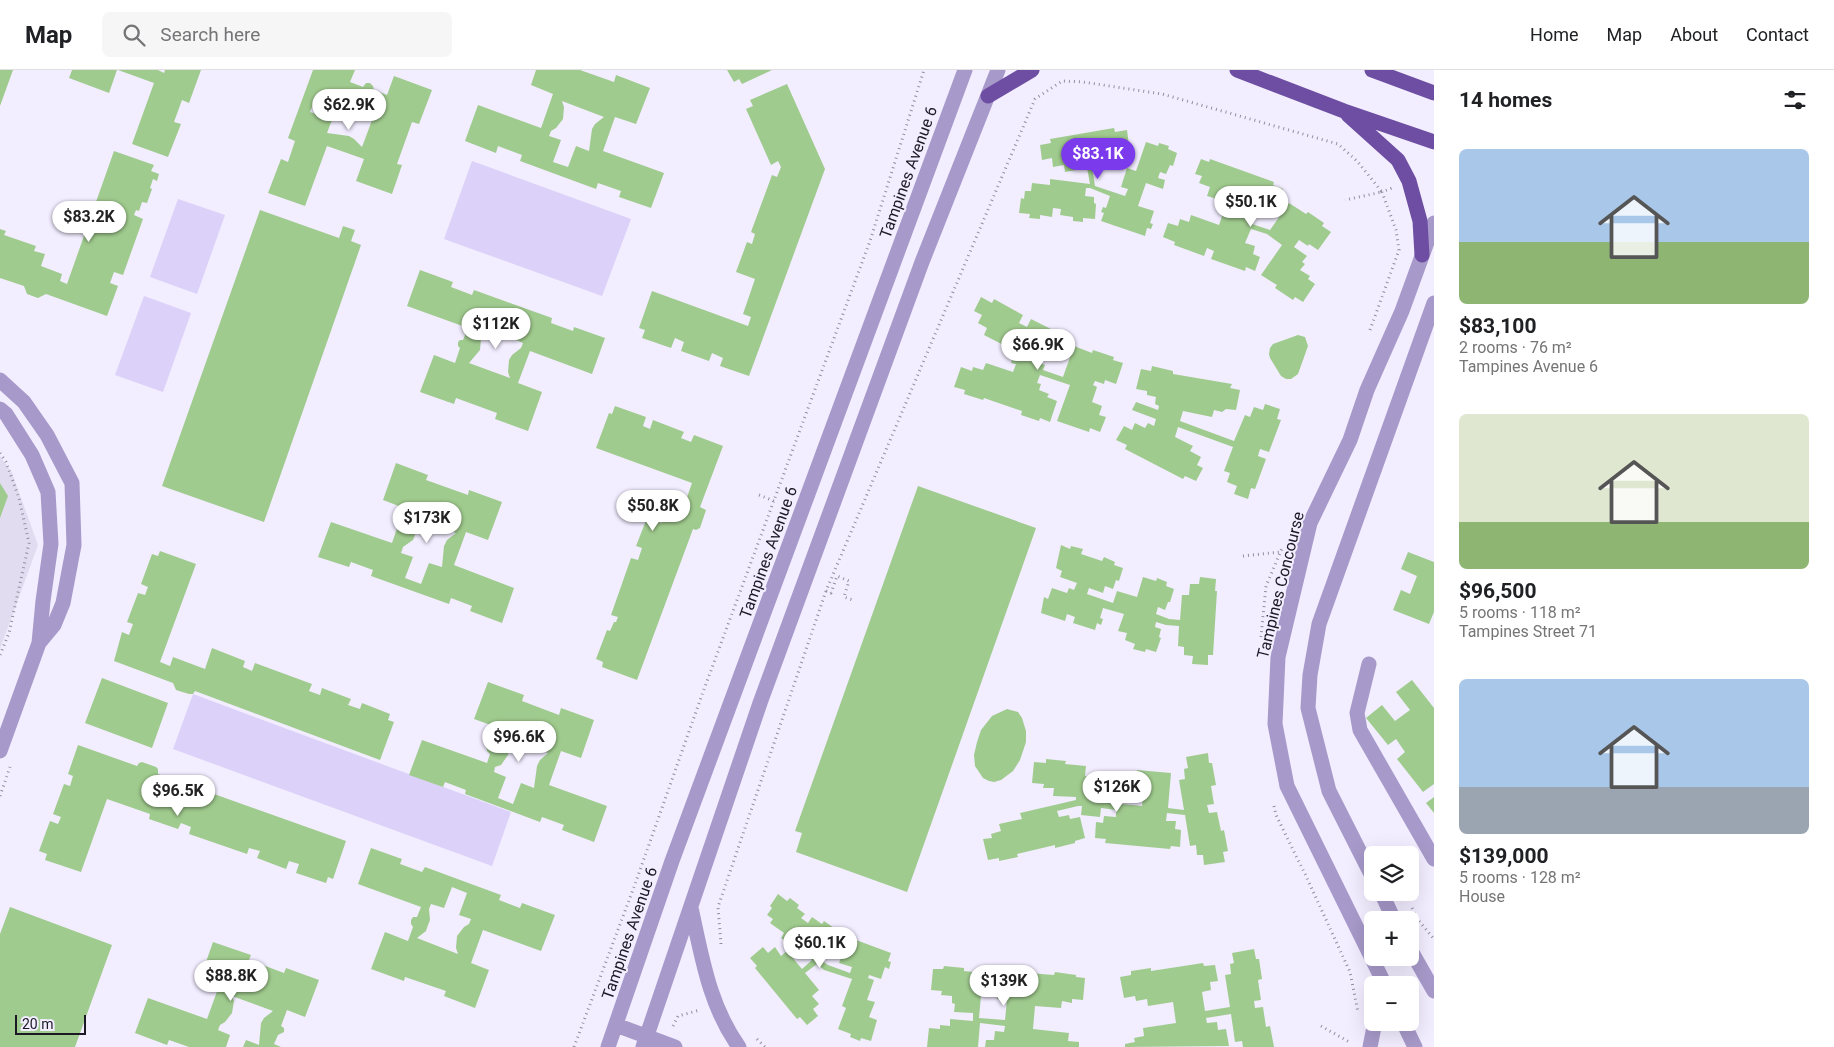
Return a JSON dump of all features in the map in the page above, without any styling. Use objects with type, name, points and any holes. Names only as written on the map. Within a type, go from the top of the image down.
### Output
[{"type":"main road","points":[[988,96],[1032,70]]},
{"type":"main road","points":[[1237,70],[1344,111],[1434,142]]},
{"type":"main road","points":[[1372,70],[1434,93]]},
{"type":"main road","points":[[1344,111],[1398,160],[1409,181],[1420,221],[1422,255]]},
{"type":"street","name":"Tampines Avenue 6","points":[[608,1047],[672,861],[965,70]]},
{"type":"street","points":[[645,1042],[760,703],[922,262],[998,70]]},
{"type":"street","name":"Tampines Concourse","points":[[1364,940],[1287,786],[1275,724],[1278,657],[1310,523],[1350,440],[1367,390],[1402,311],[1434,223]]},
{"type":"street","points":[[1364,860],[1330,791],[1308,708],[1310,675],[1319,624],[1434,303]]},
{"type":"street","points":[[0,380],[24,402],[47,435],[72,483],[74,545],[63,603],[54,624],[39,642]]},
{"type":"street","points":[[0,409],[6,414],[32,455],[48,492],[51,544],[39,642],[0,751]]},
{"type":"street","points":[[48,492],[72,483]]},
{"type":"street","points":[[1369,664],[1357,713],[1360,730],[1434,859]]},
{"type":"street","points":[[691,908],[708,986],[728,1031],[739,1047]]},
{"type":"street","points":[[1419,955],[1434,974]]},
{"type":"street","points":[[1419,965],[1434,991]]},
{"type":"street","points":[[616,1025],[645,1042],[671,1045]]},
{"type":"street","points":[[1370,1047],[1373,1031]]},
{"type":"street","points":[[1407,1031],[1415,1047]]},
{"type":"path","points":[[574,1047],[870,241],[924,70]]},
{"type":"path","points":[[721,946],[718,907],[826,591],[1035,99],[1062,81],[1084,82],[1162,94],[1338,144],[1357,161],[1382,192],[1346,200]]},
{"type":"path","points":[[0,453],[6,462],[19,498],[29,543],[9,634],[0,655]]},
{"type":"path","points":[[759,495],[774,501]]},
{"type":"path","points":[[1243,556],[1280,552]]},
{"type":"path","points":[[826,591],[831,593],[837,576],[849,581],[844,597],[853,600]]},
{"type":"path","points":[[1411,907],[1419,921],[1434,939]]},
{"type":"path","points":[[671,1045],[678,1016],[717,1005]]},
{"type":"path","points":[[1320,1026],[1351,1043]]},
{"type":"path","points":[[752,1031],[765,1047]]},
{"type":"shaded area","points":[[472,161],[631,219],[602,296],[444,239]]},
{"type":"shaded area","points":[[178,199],[225,215],[197,294],[150,277]]},
{"type":"shaded area","points":[[144,296],[191,313],[163,392],[115,375]]},
{"type":"shaded area","points":[[0,456],[12,473],[38,545],[0,649]]},
{"type":"shaded area","points":[[193,694],[511,812],[492,866],[173,749]]},
{"type":"building","points":[[0,70],[13,70],[0,106]]},
{"type":"building","points":[[72,70],[117,70],[109,93],[69,78]]},
{"type":"building","points":[[118,70],[158,70],[164,73],[165,70],[201,70],[189,103],[182,100],[174,122],[181,124],[168,157],[132,144],[154,83]]},
{"type":"building","points":[[313,70],[355,70],[350,82],[363,87],[366,83],[370,83],[374,90],[387,95],[394,76],[432,90],[419,124],[412,122],[397,164],[402,165],[392,194],[356,181],[364,159],[327,146],[305,206],[268,193],[281,159],[288,162],[295,141],[288,138]],"holes":[[[342,93],[347,95],[354,104],[360,107],[365,109],[377,107],[362,147],[349,136],[327,133],[332,120],[310,112],[316,97],[338,105]]]},
{"type":"building","points":[[536,70],[580,70],[614,82],[616,75],[650,88],[636,124],[615,117],[603,151],[664,173],[651,208],[619,197],[621,191],[598,183],[596,189],[520,161],[522,155],[498,146],[496,153],[465,141],[478,105],[541,128],[553,94],[531,85]],"holes":[[[562,101],[604,117],[592,129],[589,151],[576,146],[568,167],[553,162],[561,140],[549,136],[551,131],[563,119],[564,107]]]},
{"type":"building","points":[[727,70],[772,70],[742,84],[739,79],[734,82]]},
{"type":"building","points":[[787,84],[825,169],[749,376],[720,366],[723,358],[712,353],[709,361],[681,351],[684,342],[675,338],[671,348],[642,338],[645,330],[639,328],[652,291],[748,326],[751,317],[743,314],[755,279],[736,272],[747,242],[752,244],[755,234],[751,232],[772,175],[777,177],[781,167],[778,161],[771,165],[746,109],[753,106],[750,100]]},
{"type":"building","points":[[1114,128],[1115,132],[1127,130],[1129,146],[1121,147],[1122,155],[1113,157],[1114,164],[1092,168],[1095,186],[1125,196],[1128,189],[1121,187],[1127,168],[1136,171],[1146,142],[1158,146],[1159,143],[1169,146],[1168,149],[1177,153],[1173,166],[1170,165],[1166,174],[1160,172],[1158,178],[1165,180],[1163,189],[1146,183],[1138,206],[1154,211],[1150,223],[1153,224],[1151,229],[1147,228],[1145,236],[1101,221],[1104,213],[1101,212],[1103,207],[1106,208],[1110,196],[1090,188],[1086,188],[1085,196],[1094,197],[1094,203],[1096,204],[1095,219],[1083,218],[1083,222],[1073,221],[1073,217],[1060,215],[1061,209],[1053,208],[1052,217],[1040,215],[1040,219],[1029,218],[1030,214],[1019,213],[1021,198],[1024,199],[1025,191],[1031,191],[1032,183],[1050,185],[1050,179],[1090,184],[1087,168],[1065,172],[1064,165],[1053,167],[1052,158],[1042,160],[1040,145],[1051,143],[1050,139]]},
{"type":"building","points":[[114,151],[154,165],[151,171],[159,174],[157,181],[153,179],[147,203],[142,202],[139,211],[136,210],[134,215],[143,219],[123,275],[114,272],[110,283],[118,286],[107,316],[46,294],[38,298],[27,294],[24,286],[0,278],[0,229],[6,231],[4,235],[36,246],[34,251],[45,254],[41,266],[62,274],[60,281],[67,284]]},
{"type":"building","points":[[1201,159],[1209,162],[1210,159],[1274,182],[1273,185],[1283,189],[1277,204],[1270,201],[1267,209],[1258,206],[1252,224],[1270,230],[1289,203],[1306,214],[1308,212],[1324,223],[1322,226],[1331,232],[1318,250],[1299,240],[1294,247],[1307,256],[1302,262],[1305,264],[1300,270],[1310,276],[1308,279],[1315,284],[1303,302],[1295,297],[1293,300],[1275,288],[1277,285],[1261,275],[1282,245],[1267,234],[1251,229],[1245,243],[1255,246],[1253,254],[1260,257],[1255,271],[1246,267],[1245,271],[1211,259],[1214,251],[1207,248],[1204,256],[1174,245],[1175,242],[1163,237],[1168,223],[1178,226],[1180,219],[1189,222],[1191,215],[1219,225],[1227,202],[1207,196],[1210,187],[1199,183],[1202,176],[1195,174]]},
{"type":"building","points":[[260,210],[339,238],[343,226],[355,230],[351,241],[361,245],[264,522],[162,486]]},
{"type":"building","points":[[420,270],[453,282],[451,287],[472,295],[474,290],[552,318],[551,323],[573,331],[574,327],[605,338],[592,374],[530,351],[518,383],[542,392],[528,431],[495,419],[497,413],[456,398],[454,404],[420,392],[434,355],[455,363],[460,348],[458,342],[463,340],[468,328],[407,306]],"holes":[[[503,311],[519,317],[511,338],[523,343],[521,348],[509,360],[508,372],[510,378],[469,363],[480,350],[482,328],[496,333]]]},
{"type":"building","points":[[981,297],[992,303],[994,299],[1023,315],[1019,323],[1027,327],[1031,319],[1061,334],[1058,338],[1068,343],[1061,356],[1053,352],[1049,360],[1041,355],[1037,362],[1045,365],[1043,370],[1063,377],[1074,346],[1092,353],[1093,350],[1114,357],[1113,360],[1123,363],[1116,384],[1105,380],[1104,384],[1095,381],[1093,385],[1097,387],[1092,402],[1102,406],[1099,415],[1106,417],[1100,432],[1090,428],[1089,432],[1057,421],[1070,385],[1040,375],[1037,383],[1041,384],[1039,390],[1049,394],[1047,397],[1057,401],[1050,422],[1040,418],[1039,421],[1021,415],[1022,411],[984,398],[983,400],[964,394],[965,390],[954,387],[961,367],[972,371],[973,367],[983,370],[986,363],[1013,372],[1016,364],[1011,363],[1015,351],[984,335],[987,328],[978,323],[982,315],[974,311]]},
{"type":"building","points":[[1298,335],[1305,337],[1308,346],[1298,374],[1291,379],[1286,379],[1281,376],[1270,358],[1270,348],[1273,344]]},
{"type":"building","points":[[1152,366],[1173,371],[1173,374],[1232,384],[1230,388],[1240,390],[1236,410],[1226,409],[1222,412],[1214,410],[1212,417],[1183,411],[1180,421],[1234,441],[1245,415],[1250,417],[1254,407],[1263,410],[1265,404],[1280,409],[1277,419],[1281,420],[1269,452],[1260,449],[1258,456],[1266,459],[1255,489],[1251,488],[1248,499],[1234,494],[1237,486],[1227,482],[1230,473],[1224,471],[1233,447],[1178,427],[1175,437],[1193,446],[1190,451],[1201,457],[1197,465],[1203,468],[1196,481],[1185,476],[1183,479],[1125,449],[1127,445],[1116,440],[1124,426],[1132,430],[1135,423],[1145,428],[1148,423],[1154,426],[1156,419],[1132,410],[1136,402],[1158,410],[1159,406],[1155,404],[1156,397],[1147,395],[1147,391],[1136,389],[1141,369],[1151,371]]},
{"type":"building","points":[[615,406],[646,417],[643,426],[650,429],[653,420],[684,432],[681,438],[691,442],[694,435],[723,446],[700,507],[706,510],[700,528],[693,529],[637,680],[602,667],[603,662],[596,659],[607,630],[610,631],[618,617],[611,615],[631,558],[638,560],[642,548],[636,546],[647,518],[662,523],[665,514],[679,520],[692,483],[596,448],[609,413],[612,414]]},
{"type":"building","points":[[396,463],[428,475],[426,480],[468,495],[469,490],[502,502],[488,540],[466,532],[454,565],[514,588],[502,623],[470,611],[472,606],[451,598],[449,604],[371,576],[373,570],[351,562],[349,567],[318,557],[331,522],[392,543],[404,508],[383,500]],"holes":[[[415,518],[456,533],[447,540],[444,546],[442,567],[429,563],[421,584],[405,578],[413,557],[401,553],[403,547],[413,540],[415,535]]]},
{"type":"building","points":[[0,483],[8,496],[0,518]]},
{"type":"building","points":[[918,486],[1036,528],[907,892],[796,852],[802,833],[795,831]]},
{"type":"building","points":[[1061,545],[1070,549],[1071,546],[1083,549],[1081,554],[1102,561],[1104,557],[1115,562],[1114,565],[1123,568],[1119,581],[1116,580],[1113,589],[1105,586],[1103,593],[1089,588],[1087,594],[1113,603],[1117,591],[1137,597],[1143,577],[1156,581],[1157,578],[1167,582],[1166,586],[1174,589],[1170,602],[1168,602],[1165,610],[1158,607],[1156,614],[1169,619],[1180,620],[1182,595],[1189,595],[1190,584],[1199,584],[1200,577],[1216,579],[1213,655],[1208,655],[1208,665],[1192,664],[1193,656],[1184,655],[1184,647],[1178,646],[1179,626],[1156,622],[1155,627],[1161,629],[1159,637],[1161,638],[1156,652],[1146,649],[1145,652],[1133,649],[1135,644],[1125,640],[1127,633],[1118,631],[1124,614],[1103,608],[1100,618],[1103,619],[1101,625],[1097,623],[1095,630],[1073,623],[1075,617],[1067,614],[1065,621],[1041,613],[1044,597],[1048,599],[1052,588],[1067,593],[1069,588],[1074,590],[1077,583],[1060,577],[1062,571],[1056,568]]},
{"type":"building","points":[[160,551],[196,564],[160,662],[170,666],[173,657],[205,669],[212,648],[245,661],[243,667],[252,671],[255,663],[312,684],[309,691],[320,695],[322,688],[351,699],[348,705],[360,709],[362,703],[390,714],[388,720],[394,722],[380,760],[195,691],[193,694],[189,694],[176,690],[173,683],[114,661],[122,632],[129,635],[133,624],[127,622],[138,593],[145,595],[148,587],[141,584],[152,554],[158,556]]},
{"type":"building","points":[[1408,552],[1434,562],[1434,612],[1429,624],[1393,610],[1401,590],[1410,594],[1417,576],[1401,569]]},
{"type":"building","points":[[102,678],[168,703],[152,748],[85,723]]},
{"type":"building","points":[[1412,680],[1434,708],[1434,784],[1423,792],[1397,759],[1405,752],[1396,739],[1388,745],[1366,718],[1382,705],[1395,721],[1410,710],[1396,692]]},
{"type":"building","points":[[488,682],[524,695],[522,701],[559,715],[561,708],[594,720],[581,758],[561,751],[549,785],[607,806],[594,842],[562,830],[564,825],[542,817],[540,822],[465,794],[466,790],[445,782],[443,787],[409,775],[422,740],[487,763],[490,754],[486,746],[489,743],[493,743],[499,728],[474,719]],"holes":[[[507,738],[548,753],[540,760],[537,766],[534,788],[521,783],[513,804],[498,798],[506,777],[494,772],[495,767],[501,765],[508,755]]]},
{"type":"building","points":[[1007,709],[1018,712],[1022,718],[1026,731],[1026,742],[1020,760],[1013,771],[1001,780],[989,781],[983,778],[975,766],[974,755],[977,742],[981,730],[992,716]]},
{"type":"building","points":[[78,745],[137,766],[142,762],[156,767],[158,774],[346,841],[333,879],[328,877],[326,883],[296,873],[299,864],[289,861],[286,869],[257,858],[260,851],[249,848],[247,854],[189,834],[191,827],[181,823],[178,829],[149,819],[150,814],[107,799],[81,872],[45,860],[47,854],[39,851],[50,821],[58,824],[61,817],[53,814],[64,784],[70,786],[73,776],[68,774]]},
{"type":"building","points":[[1208,753],[1216,785],[1211,786],[1214,804],[1207,805],[1209,813],[1217,812],[1221,831],[1224,830],[1228,851],[1223,852],[1225,862],[1204,865],[1203,855],[1197,855],[1196,845],[1190,846],[1185,815],[1167,813],[1166,821],[1176,821],[1175,829],[1181,830],[1180,847],[1171,846],[1170,849],[1105,843],[1106,839],[1095,838],[1096,822],[1103,823],[1104,816],[1116,817],[1116,810],[1101,808],[1100,817],[1081,815],[1082,806],[1057,811],[1059,817],[1069,815],[1070,819],[1080,817],[1085,838],[1075,841],[1075,843],[1055,848],[1055,845],[1017,854],[1018,857],[999,861],[999,858],[988,860],[983,839],[992,838],[991,834],[1001,831],[999,824],[1022,819],[1020,813],[1076,800],[1076,797],[1053,796],[1054,788],[1043,788],[1044,784],[1032,783],[1034,762],[1046,763],[1046,759],[1066,761],[1065,764],[1086,766],[1085,776],[1093,777],[1092,796],[1102,797],[1101,802],[1142,806],[1143,798],[1134,798],[1134,789],[1127,788],[1128,774],[1137,775],[1137,770],[1171,773],[1168,808],[1184,810],[1179,780],[1185,779],[1184,769],[1188,768],[1186,757]]},
{"type":"building","points":[[1434,797],[1434,813],[1426,803]]},
{"type":"building","points":[[371,848],[402,859],[400,864],[422,872],[425,867],[501,895],[499,900],[520,908],[522,903],[555,915],[541,951],[483,930],[471,963],[489,970],[475,1008],[444,996],[446,991],[405,977],[404,981],[371,969],[385,932],[408,941],[413,927],[411,920],[413,917],[417,917],[421,907],[358,884]],"holes":[[[452,887],[467,893],[459,915],[471,919],[469,924],[457,936],[456,948],[458,954],[417,938],[426,931],[430,920],[429,909],[431,904],[444,908]]]},
{"type":"building","points":[[778,894],[787,901],[790,898],[799,905],[797,908],[805,914],[801,918],[808,923],[812,917],[822,924],[824,921],[834,928],[832,932],[840,937],[831,949],[828,948],[824,953],[819,949],[815,956],[828,965],[850,973],[852,967],[839,963],[843,952],[839,950],[841,945],[844,946],[848,937],[891,953],[888,961],[891,962],[889,969],[885,967],[881,979],[869,975],[868,978],[874,980],[867,1000],[875,1002],[869,1017],[877,1020],[871,1041],[861,1038],[860,1041],[850,1037],[851,1034],[838,1029],[846,1008],[842,1006],[852,979],[824,970],[817,964],[805,973],[819,990],[812,996],[819,1004],[813,1009],[818,1016],[807,1025],[800,1017],[797,1019],[755,968],[757,966],[750,958],[763,947],[768,953],[775,947],[781,956],[787,951],[802,969],[812,960],[781,938],[784,933],[770,923],[773,919],[767,915],[772,908],[770,906]]},
{"type":"building","points":[[10,907],[112,945],[75,1047],[0,1047],[0,934]]},
{"type":"building","points":[[213,942],[251,955],[249,960],[284,973],[286,968],[319,980],[305,1017],[287,1010],[281,1026],[284,1028],[284,1032],[278,1035],[274,1044],[281,1047],[243,1047],[246,1040],[259,1045],[261,1023],[273,1011],[232,996],[234,1001],[232,1013],[220,1025],[218,1030],[230,1035],[226,1047],[189,1047],[169,1040],[167,1045],[135,1033],[148,998],[207,1019],[219,986],[200,979]]},
{"type":"building","points":[[1254,949],[1256,959],[1259,959],[1262,979],[1258,980],[1261,1000],[1254,1001],[1255,1008],[1263,1007],[1266,1027],[1270,1026],[1274,1047],[1243,1047],[1242,1041],[1235,1042],[1231,1014],[1206,1018],[1207,1023],[1217,1022],[1218,1030],[1226,1029],[1229,1046],[1125,1047],[1125,1044],[1135,1042],[1134,1038],[1144,1036],[1143,1028],[1176,1023],[1173,1002],[1148,1006],[1147,999],[1136,1001],[1135,996],[1124,998],[1120,977],[1131,975],[1131,971],[1151,968],[1151,971],[1203,963],[1204,966],[1215,965],[1218,981],[1210,982],[1211,990],[1202,992],[1205,1011],[1230,1007],[1225,975],[1231,974],[1230,964],[1234,963],[1232,953]]},
{"type":"building","points":[[944,966],[964,968],[964,971],[983,973],[979,1018],[1005,1020],[1007,1000],[997,999],[997,990],[991,989],[992,974],[1002,975],[1003,971],[1054,975],[1055,972],[1085,978],[1083,1000],[1072,999],[1072,1003],[1062,1001],[1061,1008],[1035,1006],[1033,1029],[1069,1033],[1068,1041],[1079,1042],[1079,1047],[985,1047],[986,1040],[994,1040],[995,1031],[1004,1032],[1005,1026],[980,1023],[978,1047],[927,1047],[929,1028],[940,1029],[940,1025],[950,1026],[950,1019],[973,1021],[973,1013],[954,1012],[955,1004],[952,1003],[952,996],[941,995],[942,991],[931,990],[933,969],[943,969]]}]
